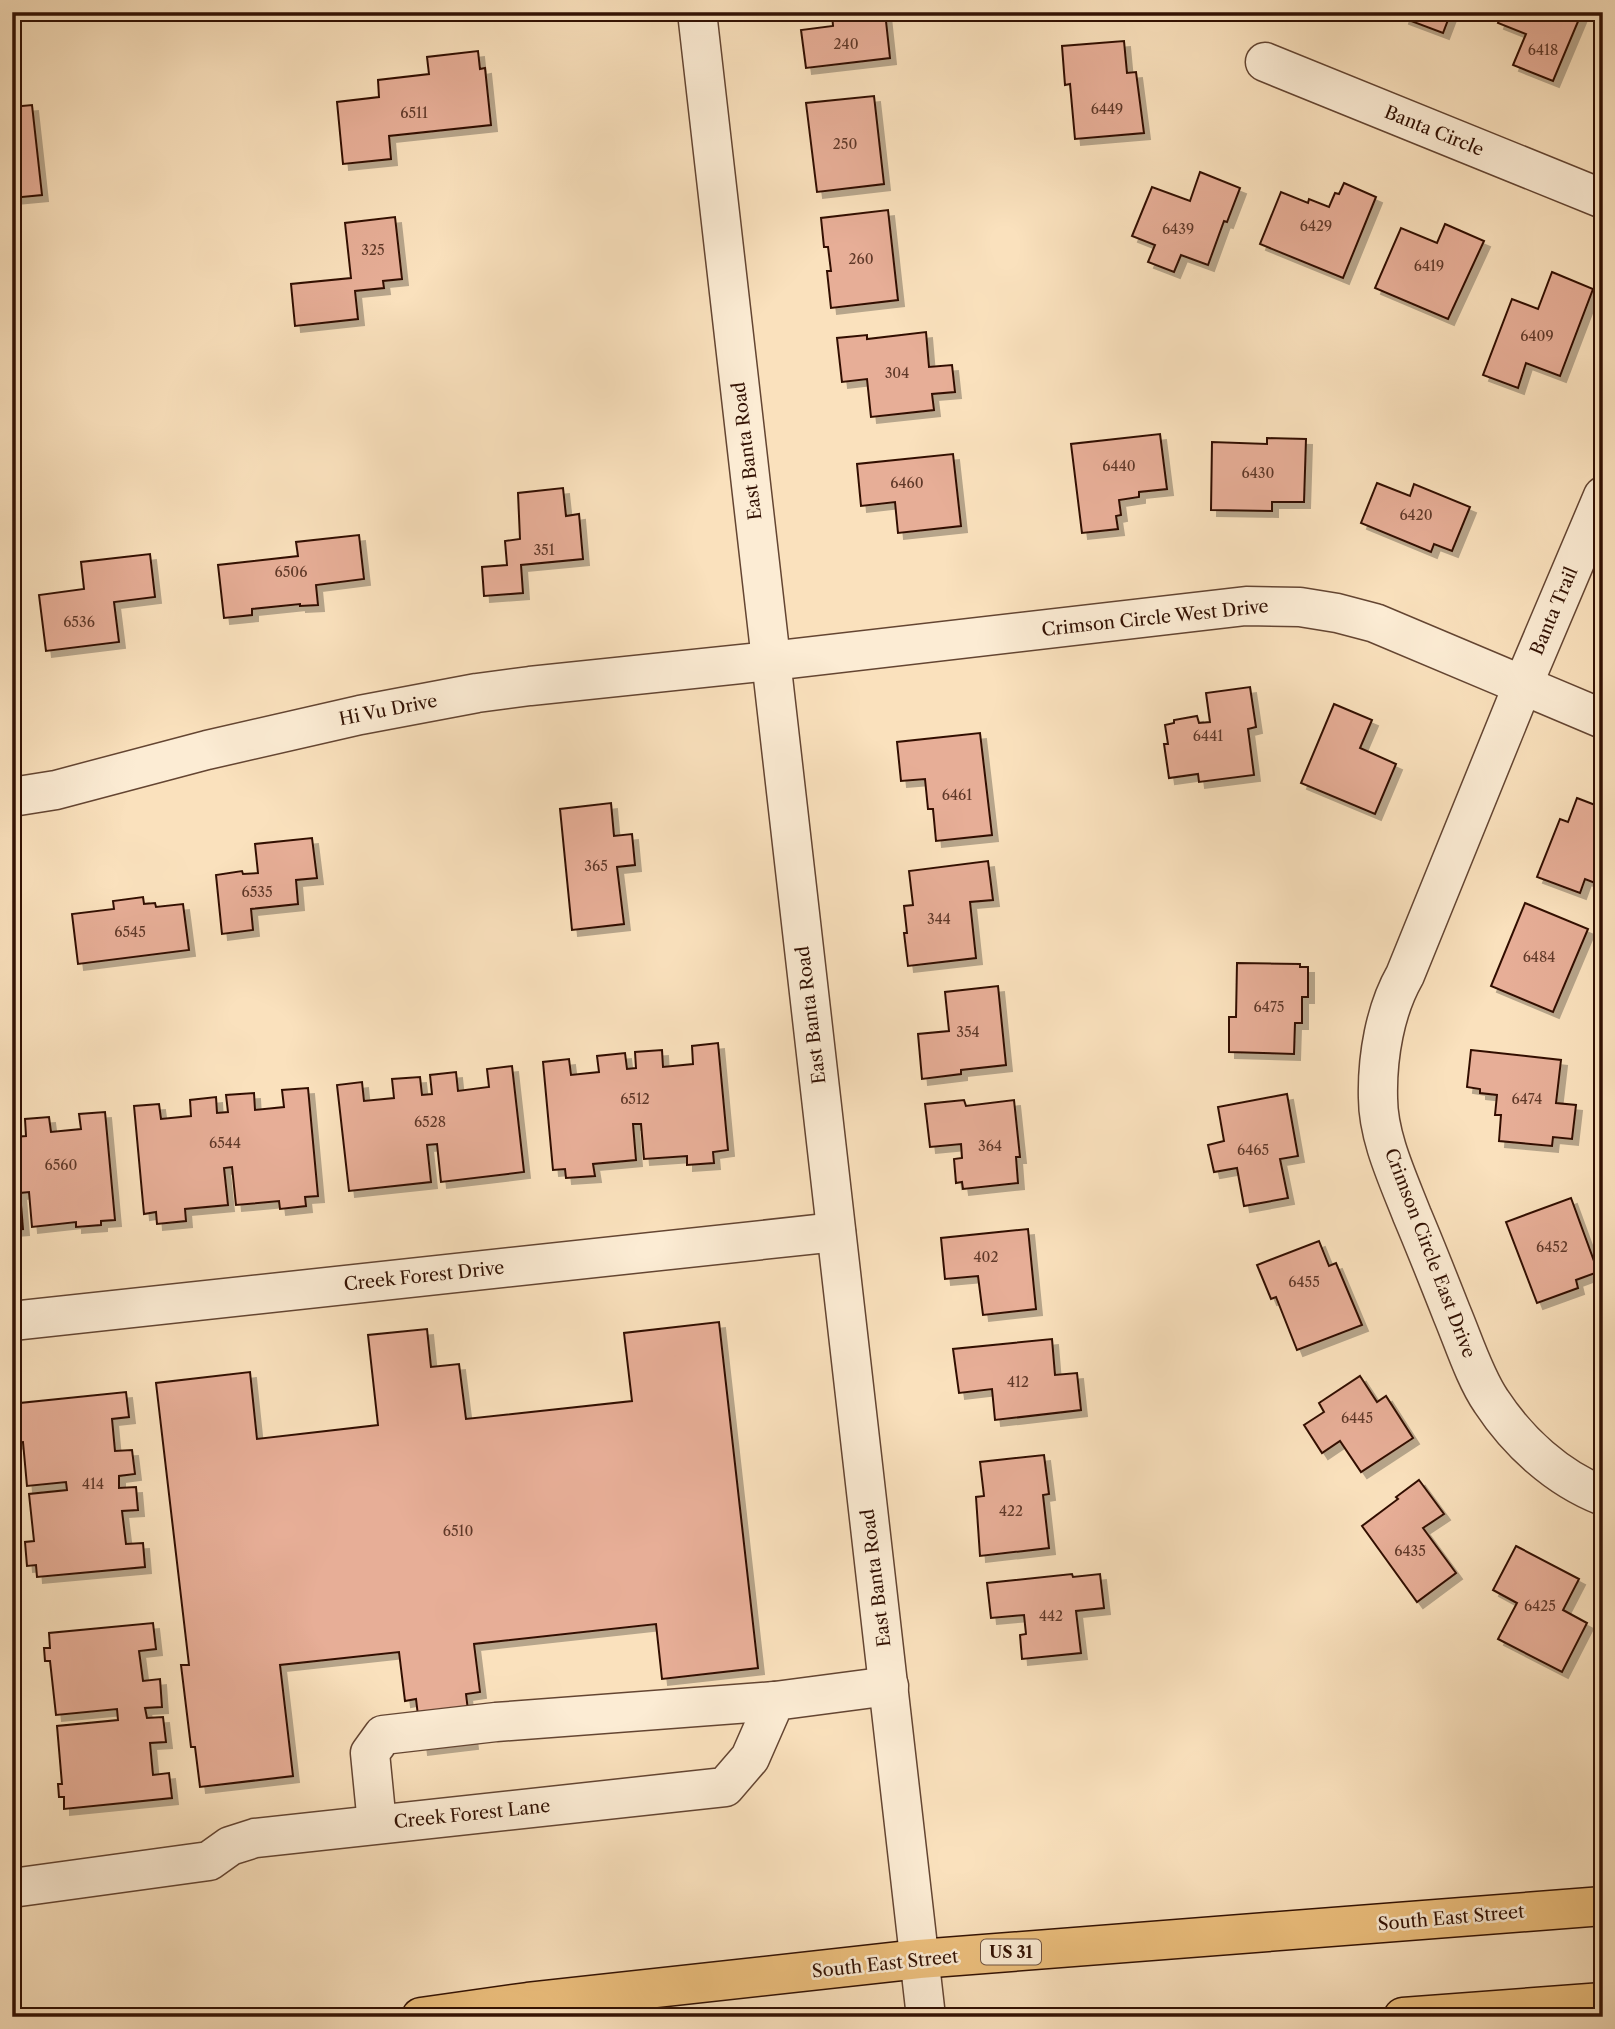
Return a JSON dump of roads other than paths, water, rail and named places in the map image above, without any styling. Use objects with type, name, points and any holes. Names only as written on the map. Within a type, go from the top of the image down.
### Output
[{"type":"main road","name":"South East Street","points":[[421,2017],[528,2002],[919,1959],[1603,1906]]},
{"type":"main road","points":[[1403,2017],[1603,2002]]},
{"type":"street","name":"East Banta Road","points":[[696,12],[926,2017]]},
{"type":"street","name":"Banta Circle","points":[[1265,62],[1603,200]]},
{"type":"street","name":"Banta Trail","points":[[1522,687],[1603,496]]},
{"type":"street","name":"Crimson Circle West Drive","points":[[771,661],[1246,606],[1274,605],[1337,612],[1375,623],[1603,719]]},
{"type":"street","name":"Hi Vu Drive","points":[[12,797],[56,790],[207,750],[427,701],[530,686],[771,661]]},
{"type":"street","name":"Crimson Circle East Drive","points":[[1522,687],[1405,975],[1396,991],[1381,1044],[1378,1107],[1393,1168],[1488,1398],[1521,1440],[1534,1452],[1561,1474],[1590,1492],[1603,1496]]},
{"type":"street","name":"Creek Forest Drive","points":[[12,1321],[836,1232]]},
{"type":"street","points":[[377,1824],[370,1753],[383,1735],[496,1722],[775,1701],[889,1686]]},
{"type":"street","name":"Creek Forest Lane","points":[[12,1888],[209,1861],[230,1846],[255,1838],[725,1787],[750,1758],[775,1701]]}]
